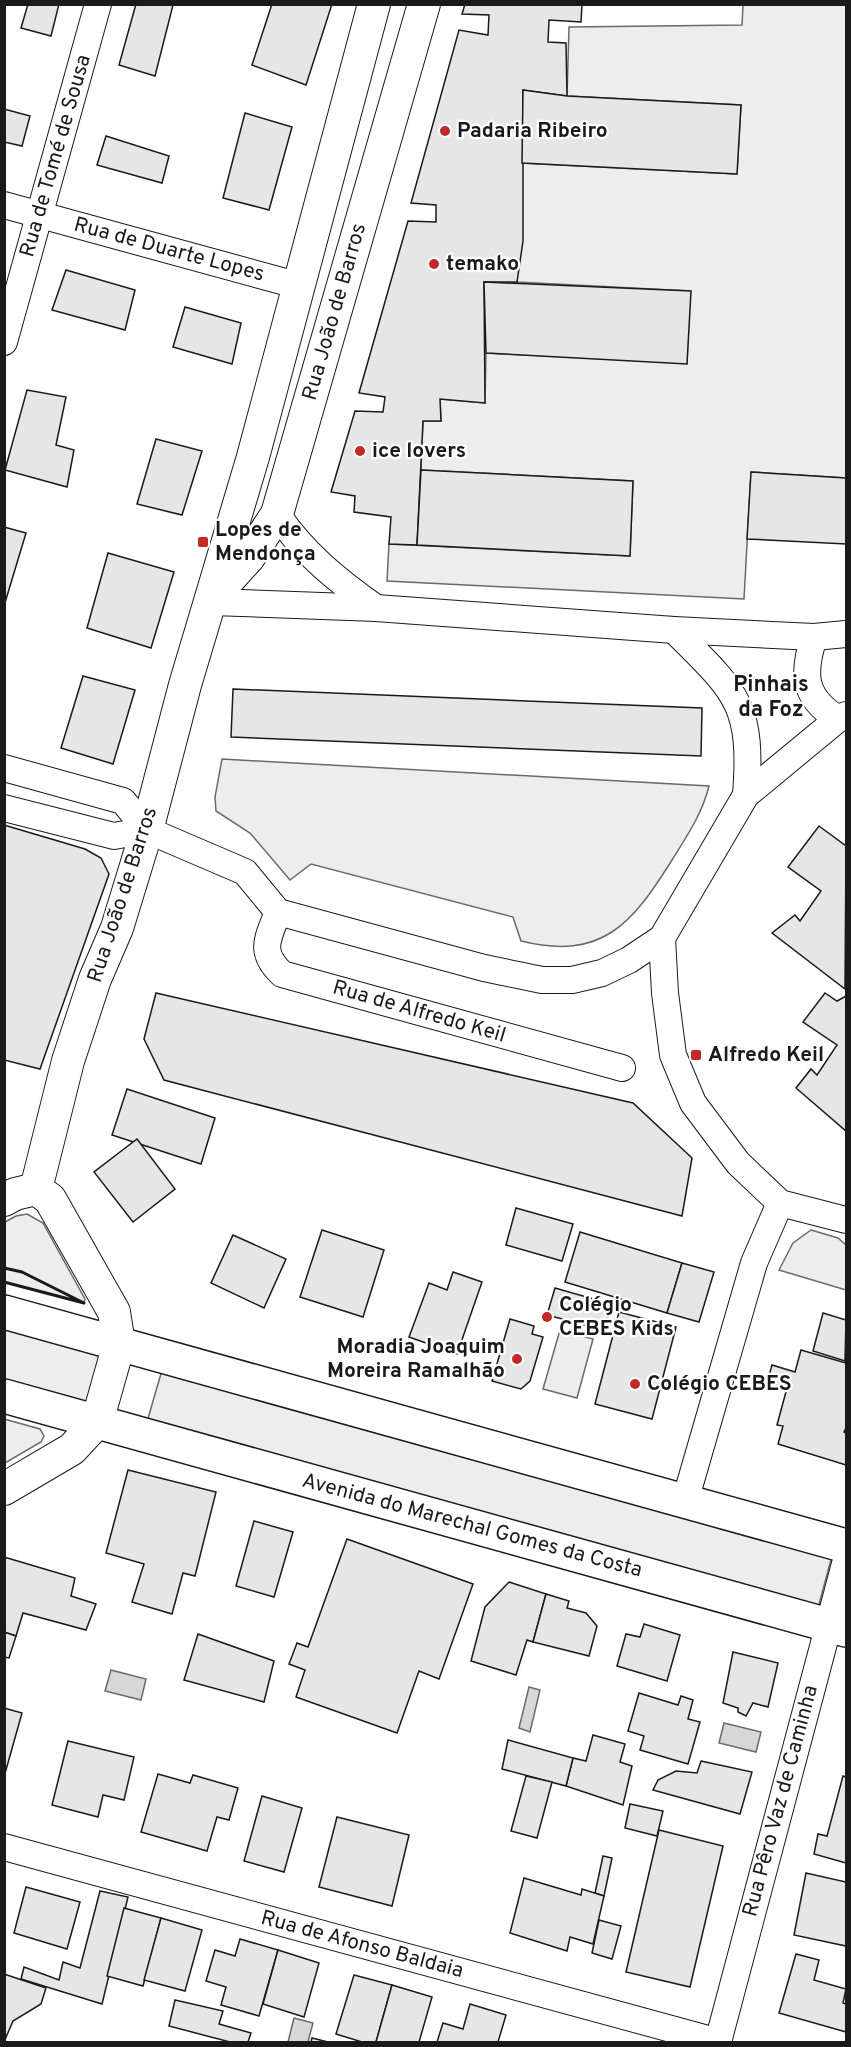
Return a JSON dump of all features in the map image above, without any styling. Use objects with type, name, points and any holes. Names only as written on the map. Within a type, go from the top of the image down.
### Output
[{"type":"main road","points":[[4,1312],[846,1546]]},
{"type":"main road","name":"Avenida do Marechal Gomes da Costa","points":[[4,1396],[837,1627]]},
{"type":"street","name":"Rua de Tomé de Sousa","points":[[4,342],[98,4]]},
{"type":"street","name":"Rua João de Barros","points":[[36,1189],[78,1030],[117,928],[147,830],[185,686],[212,602],[300,286],[374,4]]},
{"type":"street","name":"Rua João de Barros","points":[[212,602],[223,585],[249,556],[277,514],[424,4]]},
{"type":"street","name":"Rua de Duarte Lopes","points":[[4,205],[300,286]]},
{"type":"street","points":[[277,514],[289,532],[331,576],[376,608]]},
{"type":"street","points":[[212,602],[376,608],[674,630],[814,637],[846,634]]},
{"type":"street","points":[[674,630],[722,679],[743,712],[749,756],[746,795]]},
{"type":"street","points":[[4,768],[123,801],[147,830],[245,872],[278,912],[484,968],[542,980],[572,980],[602,974],[629,960],[662,938],[746,795],[842,717],[824,710],[809,689],[807,663],[814,637]]},
{"type":"street","points":[[4,808],[114,836],[147,830]]},
{"type":"street","name":"Rua de Alfredo Keil","points":[[278,912],[265,949],[271,963],[282,974],[622,1068]]},
{"type":"street","points":[[662,938],[665,993],[673,1055],[693,1103],[738,1163],[780,1203],[846,1220]]},
{"type":"street","points":[[4,1200],[15,1194],[36,1189],[50,1199],[114,1312],[119,1344],[97,1422],[72,1449],[4,1489]]},
{"type":"street","points":[[685,1501],[754,1263],[780,1203]]},
{"type":"street","name":"Rua Pêro Vaz de Caminha","points":[[718,2042],[837,1627],[846,1560]]},
{"type":"street","name":"Rua de Afonso Baldaia","points":[[4,1847],[718,2042]]},
{"type":"shaded area","points":[[743,5],[846,5],[846,478],[751,472],[744,599],[387,581],[389,544],[630,556],[633,481],[421,470],[423,421],[441,421],[440,399],[485,403],[486,353],[687,363],[690,291],[517,282],[522,163],[737,174],[741,105],[567,96],[569,27],[742,25]]},
{"type":"shaded area","points":[[222,759],[709,786],[698,815],[683,842],[657,883],[628,919],[612,932],[594,941],[573,946],[549,946],[521,941],[513,917],[311,864],[290,880],[250,833],[216,811],[215,797]]},
{"type":"shaded area","points":[[27,1214],[43,1223],[85,1299],[84,1303],[5,1282],[5,1222],[16,1216]]},
{"type":"shaded area","points":[[811,1230],[838,1238],[846,1245],[846,1290],[779,1270],[793,1243]]},
{"type":"shaded area","points":[[4,1326],[101,1353],[87,1404],[5,1381]]},
{"type":"shaded area","points":[[560,1330],[593,1339],[577,1398],[543,1389]]},
{"type":"shaded area","points":[[162,1370],[832,1556],[818,1608],[147,1422]]},
{"type":"shaded area","points":[[4,1419],[40,1429],[44,1436],[41,1442],[5,1463]]},
{"type":"shaded area","points":[[111,1670],[146,1679],[141,1700],[105,1691]]},
{"type":"shaded area","points":[[529,1687],[540,1690],[530,1732],[519,1728]]},
{"type":"shaded area","points":[[724,1723],[761,1732],[756,1752],[719,1743]]},
{"type":"shaded area","points":[[294,2018],[313,2023],[308,2042],[288,2042]]},
{"type":"building","points":[[28,4],[59,4],[51,36],[21,28]]},
{"type":"building","points":[[136,4],[173,5],[155,76],[119,65]]},
{"type":"building","points":[[272,4],[332,4],[306,85],[252,65]]},
{"type":"building","points":[[465,4],[582,4],[581,22],[549,20],[548,42],[566,43],[567,96],[523,90],[523,241],[517,282],[484,282],[485,403],[440,399],[441,421],[423,421],[417,545],[389,544],[391,517],[354,512],[355,496],[331,492],[355,411],[383,412],[385,397],[359,393],[408,221],[436,222],[436,205],[411,203],[459,30],[488,35],[489,15],[462,14]]},
{"type":"building","points":[[523,90],[567,96],[741,105],[737,174],[522,163]]},
{"type":"building","points":[[4,109],[30,116],[22,146],[4,142]]},
{"type":"building","points":[[245,113],[292,127],[269,210],[223,198]]},
{"type":"building","points":[[106,136],[169,156],[162,183],[97,165]]},
{"type":"building","points":[[66,270],[135,290],[125,330],[52,310]]},
{"type":"building","points":[[484,282],[691,291],[687,364],[486,353]]},
{"type":"building","points":[[185,307],[241,323],[232,364],[173,347]]},
{"type":"building","points":[[27,390],[66,397],[56,445],[74,450],[67,487],[5,470]]},
{"type":"building","points":[[156,439],[202,451],[182,515],[137,504]]},
{"type":"building","points":[[421,470],[633,481],[630,556],[417,545]]},
{"type":"building","points":[[751,472],[846,478],[846,544],[747,539]]},
{"type":"building","points":[[4,527],[26,533],[4,606]]},
{"type":"building","points":[[108,553],[174,572],[151,648],[87,628]]},
{"type":"building","points":[[83,676],[135,690],[113,764],[61,748]]},
{"type":"building","points":[[233,689],[702,708],[701,756],[231,737]]},
{"type":"building","points":[[4,825],[85,849],[101,858],[109,874],[40,1069],[4,1060]]},
{"type":"building","points":[[819,826],[846,846],[845,989],[772,933],[795,915],[800,921],[821,891],[788,867]]},
{"type":"building","points":[[156,993],[633,1103],[692,1158],[682,1216],[164,1080],[144,1039]]},
{"type":"building","points":[[825,993],[837,1001],[846,996],[846,1131],[796,1088],[811,1069],[817,1075],[837,1045],[803,1022]]},
{"type":"building","points":[[127,1089],[215,1118],[201,1164],[112,1135]]},
{"type":"building","points":[[137,1139],[175,1189],[133,1222],[94,1172]]},
{"type":"building","points":[[516,1208],[573,1224],[562,1261],[506,1245]]},
{"type":"building","points":[[322,1230],[384,1250],[363,1317],[300,1297]]},
{"type":"building","points":[[580,1232],[682,1263],[667,1313],[565,1282]]},
{"type":"building","points":[[233,1235],[286,1259],[264,1308],[211,1283]]},
{"type":"building","points":[[682,1263],[714,1272],[699,1322],[667,1313]]},
{"type":"building","points":[[453,1272],[482,1282],[457,1354],[409,1337],[429,1283],[447,1290]]},
{"type":"building","name":"Moradia Joaquim Moreira Ramalhão","points":[[555,1288],[611,1304],[604,1330],[547,1315]]},
{"type":"building","points":[[619,1312],[676,1327],[652,1419],[595,1404]]},
{"type":"building","points":[[823,1313],[846,1320],[845,1361],[813,1351]]},
{"type":"building","name":"Moradia Joaquim Moreira Ramalhão","points":[[510,1319],[534,1326],[532,1334],[543,1337],[530,1381],[521,1389],[492,1381]]},
{"type":"building","points":[[801,1350],[846,1363],[846,1428],[844,1432],[846,1433],[846,1465],[778,1444],[783,1426],[777,1425],[787,1388],[767,1383],[772,1365],[795,1372]]},
{"type":"building","points":[[128,1470],[216,1492],[195,1576],[183,1573],[172,1614],[132,1602],[144,1564],[106,1553]]},
{"type":"building","points":[[254,1521],[293,1532],[274,1597],[236,1586]]},
{"type":"building","points":[[347,1539],[473,1584],[439,1679],[419,1671],[397,1733],[296,1697],[305,1670],[289,1664],[297,1643],[308,1647]]},
{"type":"building","points":[[4,1557],[75,1578],[71,1596],[96,1604],[86,1630],[23,1613],[16,1636],[4,1632]]},
{"type":"building","points":[[509,1582],[546,1594],[533,1642],[527,1640],[516,1675],[471,1661],[485,1607]]},
{"type":"building","points":[[546,1594],[569,1601],[567,1608],[586,1613],[597,1626],[589,1656],[533,1642]]},
{"type":"building","points":[[644,1624],[680,1635],[667,1681],[617,1666],[626,1634],[640,1637]]},
{"type":"building","points":[[4,1632],[16,1636],[9,1658],[4,1657]]},
{"type":"building","points":[[198,1634],[274,1661],[264,1702],[184,1680]]},
{"type":"building","points":[[733,1652],[778,1663],[768,1707],[753,1703],[746,1716],[738,1712],[738,1708],[723,1703]]},
{"type":"building","points":[[639,1693],[678,1705],[681,1696],[693,1700],[688,1719],[700,1722],[688,1764],[640,1750],[644,1736],[628,1731]]},
{"type":"building","points":[[4,1708],[22,1713],[4,1777]]},
{"type":"building","points":[[593,1735],[625,1744],[620,1762],[632,1766],[623,1805],[566,1786],[573,1758],[586,1761]]},
{"type":"building","points":[[508,1740],[573,1758],[566,1786],[502,1769]]},
{"type":"building","points":[[68,1741],[134,1757],[124,1800],[103,1795],[98,1817],[52,1805]]},
{"type":"building","points":[[701,1761],[752,1772],[740,1814],[653,1790],[658,1780],[676,1771],[697,1773]]},
{"type":"building","points":[[158,1774],[190,1783],[193,1775],[238,1788],[229,1820],[217,1817],[207,1851],[141,1832]]},
{"type":"building","points":[[526,1776],[552,1782],[537,1838],[511,1831]]},
{"type":"building","points":[[843,1776],[846,1777],[846,1863],[814,1854],[818,1834],[827,1836]]},
{"type":"building","points":[[262,1796],[302,1808],[284,1872],[244,1861]]},
{"type":"building","points":[[630,1804],[663,1811],[657,1836],[625,1828]]},
{"type":"building","points":[[337,1817],[409,1835],[392,1906],[319,1887]]},
{"type":"building","points":[[659,1830],[723,1846],[690,1987],[626,1972]]},
{"type":"building","points":[[603,1856],[612,1858],[604,1896],[595,1893]]},
{"type":"building","points":[[806,1873],[846,1882],[846,1946],[794,1935]]},
{"type":"building","points":[[524,1878],[581,1895],[582,1889],[604,1896],[593,1944],[570,1937],[567,1951],[510,1933]]},
{"type":"building","points":[[26,1887],[80,1902],[67,1949],[14,1933]]},
{"type":"building","points":[[100,1891],[128,1897],[102,2004],[21,1979],[24,1967],[59,1980],[63,1962],[80,1968]]},
{"type":"building","points":[[124,1908],[161,1918],[143,1986],[107,1976]]},
{"type":"building","points":[[161,1918],[202,1930],[185,1991],[144,1980]]},
{"type":"building","points":[[599,1920],[621,1926],[612,1959],[592,1953]]},
{"type":"building","points":[[240,1939],[278,1950],[259,2016],[221,2005],[226,1987],[206,1981],[215,1950],[235,1956]]},
{"type":"building","points":[[278,1950],[319,1963],[304,2017],[263,2004]]},
{"type":"building","points":[[796,1954],[819,1960],[814,1980],[846,1989],[843,2003],[846,2004],[846,2032],[779,2013]]},
{"type":"building","points":[[4,1974],[46,1988],[41,2004],[13,2021],[4,2042]]},
{"type":"building","points":[[354,1975],[392,1985],[376,2042],[362,2042],[336,2034]]},
{"type":"building","points":[[392,1985],[432,1997],[419,2042],[376,2042]]},
{"type":"building","points":[[175,2000],[223,2011],[219,2024],[251,2033],[248,2042],[230,2042],[169,2026]]},
{"type":"building","points":[[470,2004],[506,2015],[498,2042],[437,2042],[443,2023],[463,2029]]},
{"type":"building","points":[[312,2038],[328,2042],[311,2042]]},
{"type":"wall","points":[[4,1268],[22,1272],[84,1303],[4,1282]]},
{"type":"place","name":"Padaria Ribeiro","points":[[445,131]]},
{"type":"place","name":"temako","points":[[434,264]]},
{"type":"place","name":"ice lovers","points":[[360,451]]},
{"type":"place","name":"Lopes de Mendonça","points":[[203,542]]},
{"type":"place","name":"Alfredo Keil","points":[[696,1055]]},
{"type":"place","name":"Colégio CEBES Kids","points":[[547,1317]]},
{"type":"place","name":"Moradia Joaquim Moreira Ramalhão","points":[[517,1359]]},
{"type":"place","name":"Colégio CEBES","points":[[635,1384]]},
{"type":"district","name":"Pinhais da Foz","points":[[771,698]]}]
